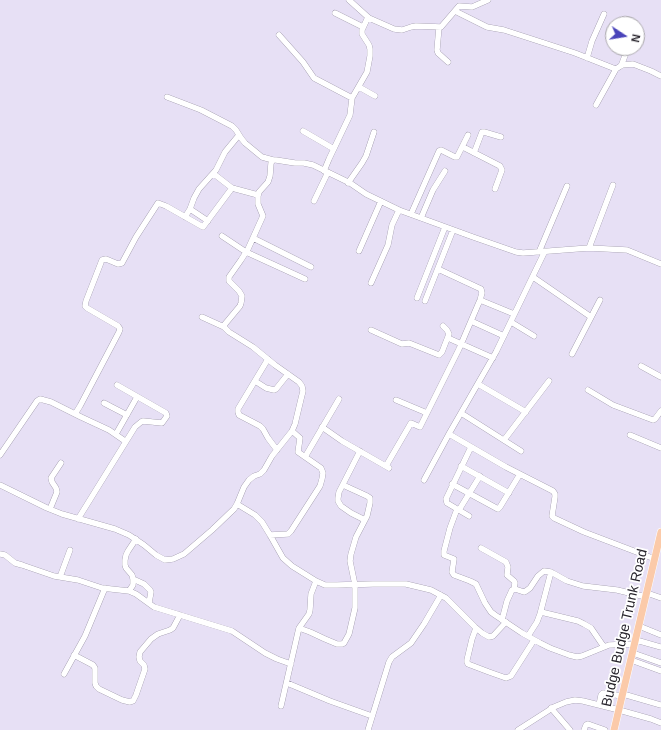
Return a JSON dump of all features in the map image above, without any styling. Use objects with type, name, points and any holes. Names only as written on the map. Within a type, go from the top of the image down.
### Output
[{"type":"main road","name":"Budge Budge Trunk Road","points":[[614,730],[661,532]]},
{"type":"street","points":[[349,0],[368,17],[394,29],[402,30],[416,26],[441,27],[462,3],[472,7],[488,0]]},
{"type":"street","points":[[455,11],[487,27],[504,30],[575,53],[610,68],[628,64],[639,66],[661,76]]},
{"type":"street","points":[[335,13],[363,27]]},
{"type":"street","points":[[587,58],[592,41],[604,14]]},
{"type":"street","points":[[314,201],[334,148],[350,115],[352,98],[367,72],[370,56],[369,45],[362,34],[363,27],[368,17]]},
{"type":"street","points":[[439,27],[437,50],[448,62]]},
{"type":"street","points":[[279,35],[303,62],[314,78],[352,98]]},
{"type":"street","points":[[596,105],[624,56]]},
{"type":"street","points":[[359,87],[375,96]]},
{"type":"street","points":[[167,97],[201,110],[232,126],[245,143],[260,155],[273,160],[312,165],[399,210],[516,252],[523,253],[589,248],[627,250],[661,264]]},
{"type":"street","points":[[303,131],[334,148]]},
{"type":"street","points":[[348,183],[366,156],[374,132]]},
{"type":"street","points":[[474,153],[482,132],[501,137]]},
{"type":"street","points":[[185,217],[199,189],[214,174],[225,152],[240,135]]},
{"type":"street","points":[[411,214],[439,150],[457,157],[468,135]]},
{"type":"street","points":[[463,147],[500,166],[502,170],[495,189]]},
{"type":"street","points":[[224,327],[242,303],[242,296],[229,281],[229,277],[246,252],[263,216],[258,204],[258,195],[268,182],[271,163],[273,160]]},
{"type":"street","points":[[421,218],[433,190],[445,171]]},
{"type":"street","points":[[214,174],[232,188],[258,195]]},
{"type":"street","points":[[589,248],[613,185]]},
{"type":"street","points":[[424,480],[504,336],[532,277],[567,186]]},
{"type":"street","points":[[75,414],[120,329],[118,326],[85,306],[102,260],[106,259],[118,264],[122,263],[158,203],[203,227],[232,188]]},
{"type":"street","points":[[359,251],[381,202]]},
{"type":"street","points":[[190,209],[208,221]]},
{"type":"street","points":[[371,283],[388,245],[392,225],[399,210]]},
{"type":"street","points":[[417,298],[445,227]]},
{"type":"street","points":[[425,301],[453,230]]},
{"type":"street","points":[[222,236],[246,252],[305,280]]},
{"type":"street","points":[[253,238],[311,267]]},
{"type":"street","points":[[322,427],[342,441],[387,467],[411,423],[420,427],[461,344],[482,293],[481,289],[438,270]]},
{"type":"street","points":[[532,277],[591,317]]},
{"type":"street","points":[[480,300],[514,314]]},
{"type":"street","points":[[572,354],[600,300]]},
{"type":"street","points":[[0,485],[50,509],[78,519],[115,529],[129,535],[159,558],[165,560],[173,559],[184,554],[229,515],[237,504],[244,487],[249,480],[264,470],[272,456],[292,431],[303,391],[299,382],[253,347],[229,332],[224,327],[202,317]]},
{"type":"street","points":[[471,321],[504,336]]},
{"type":"street","points":[[510,322],[534,336]]},
{"type":"street","points":[[371,330],[402,344],[408,342],[439,355],[442,352],[450,334],[443,326]]},
{"type":"street","points":[[448,338],[493,358]]},
{"type":"street","points":[[268,359],[238,409],[238,412],[260,426],[277,450]]},
{"type":"street","points":[[641,366],[661,377]]},
{"type":"street","points":[[255,381],[266,388],[274,390],[288,374]]},
{"type":"street","points":[[504,440],[549,381]]},
{"type":"street","points":[[478,384],[526,412]]},
{"type":"street","points":[[78,519],[135,427],[143,421],[162,423],[167,416],[166,413],[117,385]]},
{"type":"street","points":[[588,390],[613,405],[652,420],[655,419],[661,411]]},
{"type":"street","points":[[116,434],[137,397]]},
{"type":"street","points":[[0,455],[37,401],[40,399],[51,402],[109,430],[125,442]]},
{"type":"street","points":[[305,457],[339,399]]},
{"type":"street","points":[[396,400],[427,413]]},
{"type":"street","points":[[104,403],[127,415]]},
{"type":"street","points":[[461,413],[521,451]]},
{"type":"street","points":[[270,534],[288,534],[292,531],[320,486],[322,479],[323,473],[321,468],[298,452],[300,438],[292,431]]},
{"type":"street","points":[[449,434],[506,467],[553,491],[555,497],[552,516],[554,518],[584,532],[655,559]]},
{"type":"street","points":[[630,435],[661,448]]},
{"type":"street","points":[[469,516],[447,503],[446,496],[471,447]]},
{"type":"street","points":[[360,452],[339,492],[338,498],[341,506],[365,520]]},
{"type":"street","points":[[50,509],[56,492],[52,478],[61,463]]},
{"type":"street","points":[[461,466],[509,492]]},
{"type":"street","points":[[452,484],[498,508],[520,474]]},
{"type":"street","points":[[480,476],[458,510],[450,528],[444,555],[454,559],[452,572],[454,575],[476,584],[487,607],[495,615],[534,640],[556,651],[576,657],[582,656],[609,644],[635,642],[661,646]]},
{"type":"street","points":[[299,628],[333,643],[342,644],[349,634],[354,618],[356,608],[355,585],[350,561],[356,537],[365,520],[370,498],[343,485]]},
{"type":"street","points":[[237,504],[262,522],[279,551],[292,566],[316,581],[325,585],[337,586],[392,583],[422,587],[441,595],[476,628],[486,636],[491,637],[496,634],[504,621],[507,601],[512,590],[514,589],[515,583],[507,575],[508,567],[506,562],[481,548]]},
{"type":"street","points":[[130,591],[133,585],[133,579],[124,565],[126,555],[136,539]]},
{"type":"street","points":[[60,577],[70,550]]},
{"type":"street","points":[[0,554],[5,555],[22,565],[60,577],[78,580],[105,588],[130,591],[167,612],[232,631],[264,653],[291,664]]},
{"type":"street","points":[[514,589],[526,591],[542,572],[547,571],[567,581],[583,586],[617,590],[661,598]]},
{"type":"street","points":[[528,636],[537,622],[551,572]]},
{"type":"street","points":[[133,579],[144,584],[150,590],[149,603]]},
{"type":"street","points":[[281,706],[299,628],[309,614],[311,594],[316,581]]},
{"type":"street","points":[[64,674],[85,636],[105,588]]},
{"type":"street","points":[[368,730],[389,662],[392,657],[411,643],[441,595]]},
{"type":"street","points":[[540,612],[572,619],[584,624],[590,628],[604,647]]},
{"type":"street","points":[[74,655],[95,668],[94,683],[99,689],[122,700],[130,702],[133,701],[145,669],[144,664],[140,661],[140,652],[151,639],[158,634],[173,628],[180,615]]},
{"type":"street","points":[[639,626],[661,634]]},
{"type":"street","points":[[476,628],[466,660],[467,662],[506,678],[511,676],[534,640]]},
{"type":"street","points":[[632,656],[661,663]]},
{"type":"street","points":[[632,656],[661,671]]},
{"type":"street","points":[[287,683],[330,701],[372,716]]},
{"type":"street","points":[[599,705],[601,695],[603,693],[623,695],[661,704]]},
{"type":"street","points":[[518,730],[551,708],[575,700],[619,710],[661,723]]},
{"type":"street","points":[[551,708],[570,730]]},
{"type":"street","points":[[584,730],[588,724],[605,730]]}]
